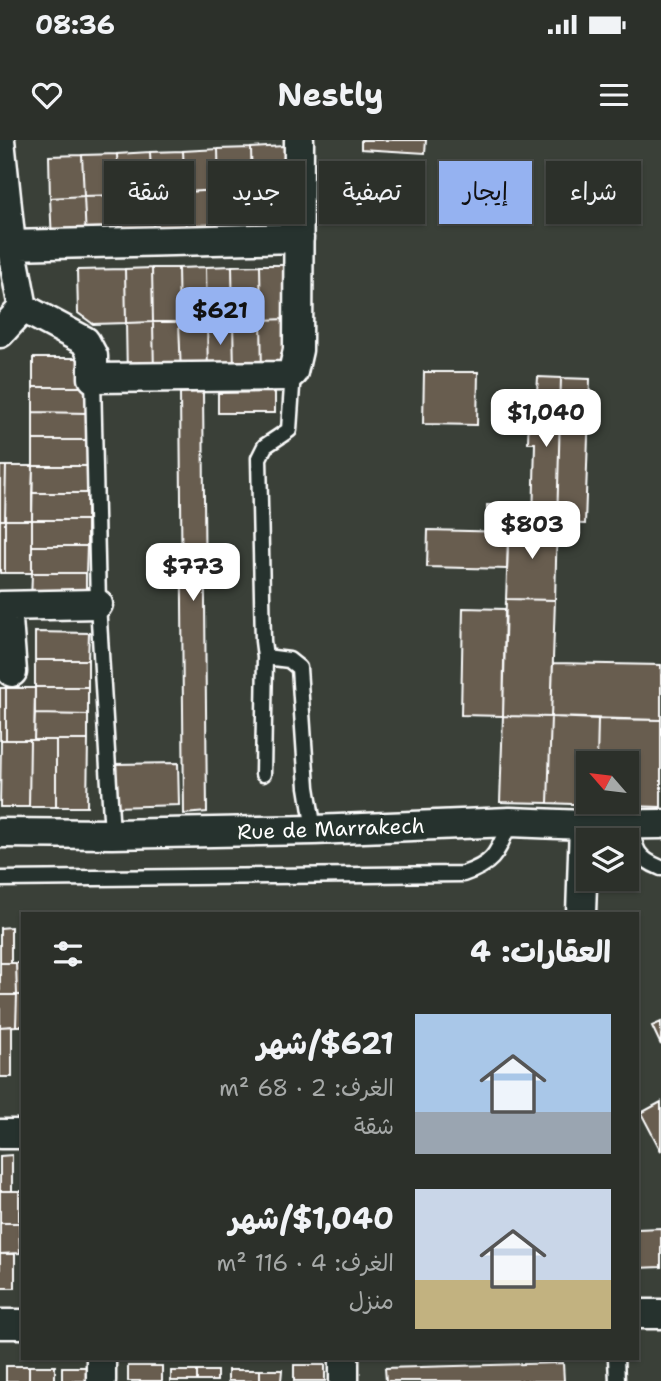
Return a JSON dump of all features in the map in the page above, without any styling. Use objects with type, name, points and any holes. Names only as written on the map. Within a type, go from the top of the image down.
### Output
[{"type":"street","points":[[0,140],[5,240],[23,308],[85,341],[93,356],[93,378],[282,378],[293,372],[298,350],[299,140]]},
{"type":"street","points":[[5,240],[299,238]]},
{"type":"street","points":[[0,333],[23,308]]},
{"type":"street","points":[[12,672],[4,606],[98,604]]},
{"type":"street","name":"Rue de Marrakech","points":[[0,833],[314,830],[510,822],[661,824]]},
{"type":"street","points":[[581,912],[584,825]]},
{"type":"street","points":[[0,1134],[21,1134]]},
{"type":"street","points":[[639,1314],[661,1314]]},
{"type":"street","points":[[0,1324],[21,1324]]},
{"type":"street","points":[[101,1360],[101,1381]]},
{"type":"street","points":[[344,1360],[344,1381]]},
{"type":"lane","points":[[263,774],[265,657],[259,458],[265,446],[289,430],[293,372]]},
{"type":"lane","points":[[93,378],[98,604],[112,834]]},
{"type":"lane","points":[[265,657],[289,660],[299,668],[307,787],[314,830]]},
{"type":"lane","points":[[0,879],[463,874],[483,868],[497,852],[510,822]]},
{"type":"lane","points":[[631,825],[635,848],[645,862],[661,868]]},
{"type":"lane","points":[[616,1360],[617,1381]]},
{"type":"building","points":[[361,140],[426,140],[425,153],[361,149]]},
{"type":"building","points":[[284,146],[285,161],[251,161],[251,148]]},
{"type":"building","points":[[251,148],[251,161],[218,161],[218,149]]},
{"type":"building","points":[[218,149],[218,161],[208,161],[208,191],[194,191],[194,161],[183,161],[183,151]]},
{"type":"building","points":[[183,151],[183,161],[150,161],[150,152]]},
{"type":"building","points":[[150,152],[150,161],[117,161],[117,154]]},
{"type":"building","points":[[117,154],[117,161],[104,161],[104,195],[84,196],[82,155]]},
{"type":"building","points":[[82,155],[84,196],[50,198],[49,156]]},
{"type":"building","points":[[194,191],[208,191],[208,224],[221,224],[221,234],[186,235],[186,224],[194,224]]},
{"type":"building","points":[[104,195],[104,224],[120,224],[120,238],[86,239],[84,196]]},
{"type":"building","points":[[84,196],[86,239],[52,241],[50,198]]},
{"type":"building","points":[[120,224],[153,224],[154,237],[120,238]]},
{"type":"building","points":[[153,224],[186,224],[186,235],[154,237]]},
{"type":"building","points":[[221,224],[253,224],[253,233],[221,234]]},
{"type":"building","points":[[253,224],[287,224],[287,231],[253,233]]},
{"type":"building","points":[[260,265],[284,265],[286,319],[261,320]]},
{"type":"building","points":[[260,265],[261,320],[233,320],[232,266]]},
{"type":"building","points":[[232,266],[233,320],[207,321],[206,267]]},
{"type":"building","points":[[206,267],[207,321],[179,322],[178,268]]},
{"type":"building","points":[[152,268],[153,322],[126,323],[125,269]]},
{"type":"building","points":[[152,268],[178,268],[179,322],[153,322]]},
{"type":"building","points":[[125,269],[126,323],[93,324],[78,313],[77,270]]},
{"type":"building","points":[[286,319],[287,372],[262,373],[261,320]]},
{"type":"building","points":[[233,320],[261,320],[262,373],[234,373]]},
{"type":"building","points":[[233,320],[234,373],[208,374],[207,321]]},
{"type":"building","points":[[207,321],[208,374],[181,375],[179,322]]},
{"type":"building","points":[[153,322],[179,322],[181,375],[154,375]]},
{"type":"building","points":[[153,322],[154,375],[127,376],[126,323]]},
{"type":"building","points":[[33,358],[88,358],[87,387],[33,387]]},
{"type":"building","points":[[424,372],[478,372],[477,425],[423,424]]},
{"type":"building","points":[[538,377],[561,378],[557,523],[533,522],[535,443],[528,443],[529,409],[536,409]]},
{"type":"building","points":[[561,378],[590,379],[585,524],[557,523]]},
{"type":"building","points":[[33,387],[87,387],[87,413],[33,412]]},
{"type":"building","points":[[203,392],[207,812],[184,814],[180,393]]},
{"type":"building","points":[[275,392],[275,413],[218,413],[218,393]]},
{"type":"building","points":[[33,412],[87,413],[87,440],[33,440]]},
{"type":"building","points":[[33,440],[87,440],[87,466],[33,466]]},
{"type":"building","points":[[0,466],[6,466],[5,520],[0,520]]},
{"type":"building","points":[[6,466],[33,466],[32,520],[5,520]]},
{"type":"building","points":[[33,466],[87,466],[87,493],[32,493]]},
{"type":"building","points":[[32,493],[87,493],[87,520],[32,520]]},
{"type":"building","points":[[487,505],[533,507],[533,522],[487,521]]},
{"type":"building","points":[[0,520],[5,520],[5,573],[0,573]]},
{"type":"building","points":[[5,520],[32,520],[32,573],[5,573]]},
{"type":"building","points":[[32,520],[87,520],[87,546],[32,546]]},
{"type":"building","points":[[494,521],[509,522],[508,532],[493,532]]},
{"type":"building","points":[[509,522],[557,523],[555,600],[506,599]]},
{"type":"building","points":[[428,530],[508,532],[507,569],[427,567]]},
{"type":"building","points":[[32,546],[87,546],[86,573],[32,573]]},
{"type":"building","points":[[32,573],[86,573],[86,602],[31,602]]},
{"type":"building","points":[[506,599],[555,600],[551,717],[503,716]]},
{"type":"building","points":[[463,608],[505,609],[503,716],[461,715]]},
{"type":"building","points":[[35,632],[89,633],[88,660],[35,660]]},
{"type":"building","points":[[35,660],[88,660],[88,687],[35,687]]},
{"type":"building","points":[[553,663],[661,665],[661,720],[551,717]]},
{"type":"building","points":[[35,687],[88,687],[88,715],[35,714]]},
{"type":"building","points":[[0,688],[6,688],[6,740],[0,740]]},
{"type":"building","points":[[6,688],[35,688],[34,740],[6,740]]},
{"type":"building","points":[[35,714],[88,715],[88,740],[34,740]]},
{"type":"building","points":[[503,716],[551,717],[548,803],[500,802]]},
{"type":"building","points":[[551,717],[598,719],[597,751],[576,751],[576,804],[548,803]]},
{"type":"building","points":[[598,719],[661,720],[661,807],[639,806],[639,751],[597,751]]},
{"type":"building","points":[[1,740],[30,740],[29,807],[0,807]]},
{"type":"building","points":[[30,740],[56,740],[56,807],[29,807]]},
{"type":"building","points":[[56,740],[88,740],[87,807],[56,807]]},
{"type":"building","points":[[178,763],[179,805],[114,807],[114,764]]},
{"type":"building","points":[[11,927],[11,963],[0,963],[0,928]]},
{"type":"building","points":[[0,963],[16,963],[17,995],[0,995]]},
{"type":"building","points":[[16,963],[21,963],[21,995],[17,995]]},
{"type":"building","points":[[0,995],[17,995],[16,1026],[0,1027]]},
{"type":"building","points":[[17,995],[21,995],[21,1026],[16,1026]]},
{"type":"building","points":[[661,1022],[661,1045],[652,1026]]},
{"type":"building","points":[[12,1026],[12,1077],[0,1077],[0,1027]]},
{"type":"building","points":[[661,1102],[661,1151],[641,1113]]},
{"type":"building","points":[[12,1155],[12,1191],[0,1191],[0,1156]]},
{"type":"building","points":[[0,1191],[19,1191],[19,1223],[0,1223]]},
{"type":"building","points":[[19,1191],[21,1191],[21,1223]]},
{"type":"building","points":[[0,1223],[19,1223],[20,1253],[0,1254]]},
{"type":"building","points":[[19,1223],[21,1223],[21,1253]]},
{"type":"building","points":[[661,1228],[661,1267],[639,1268],[639,1229]]},
{"type":"building","points":[[0,1254],[15,1254],[15,1288],[0,1288]]},
{"type":"building","points":[[563,1363],[564,1381],[386,1381],[385,1368]]},
{"type":"building","points":[[294,1365],[325,1365],[325,1381],[294,1381]]},
{"type":"building","points":[[6,1366],[29,1366],[29,1381],[6,1381]]},
{"type":"building","points":[[29,1366],[55,1366],[55,1381],[29,1381]]},
{"type":"building","points":[[128,1366],[162,1366],[162,1381],[128,1381]]},
{"type":"building","points":[[62,1367],[95,1367],[95,1381],[62,1381]]},
{"type":"building","points":[[228,1370],[260,1370],[260,1381],[228,1381]]},
{"type":"building","points":[[260,1370],[282,1370],[281,1381],[260,1381]]},
{"type":"building","points":[[171,1371],[197,1371],[197,1381],[171,1381]]},
{"type":"building","points":[[197,1371],[217,1371],[217,1381],[197,1381]]}]
